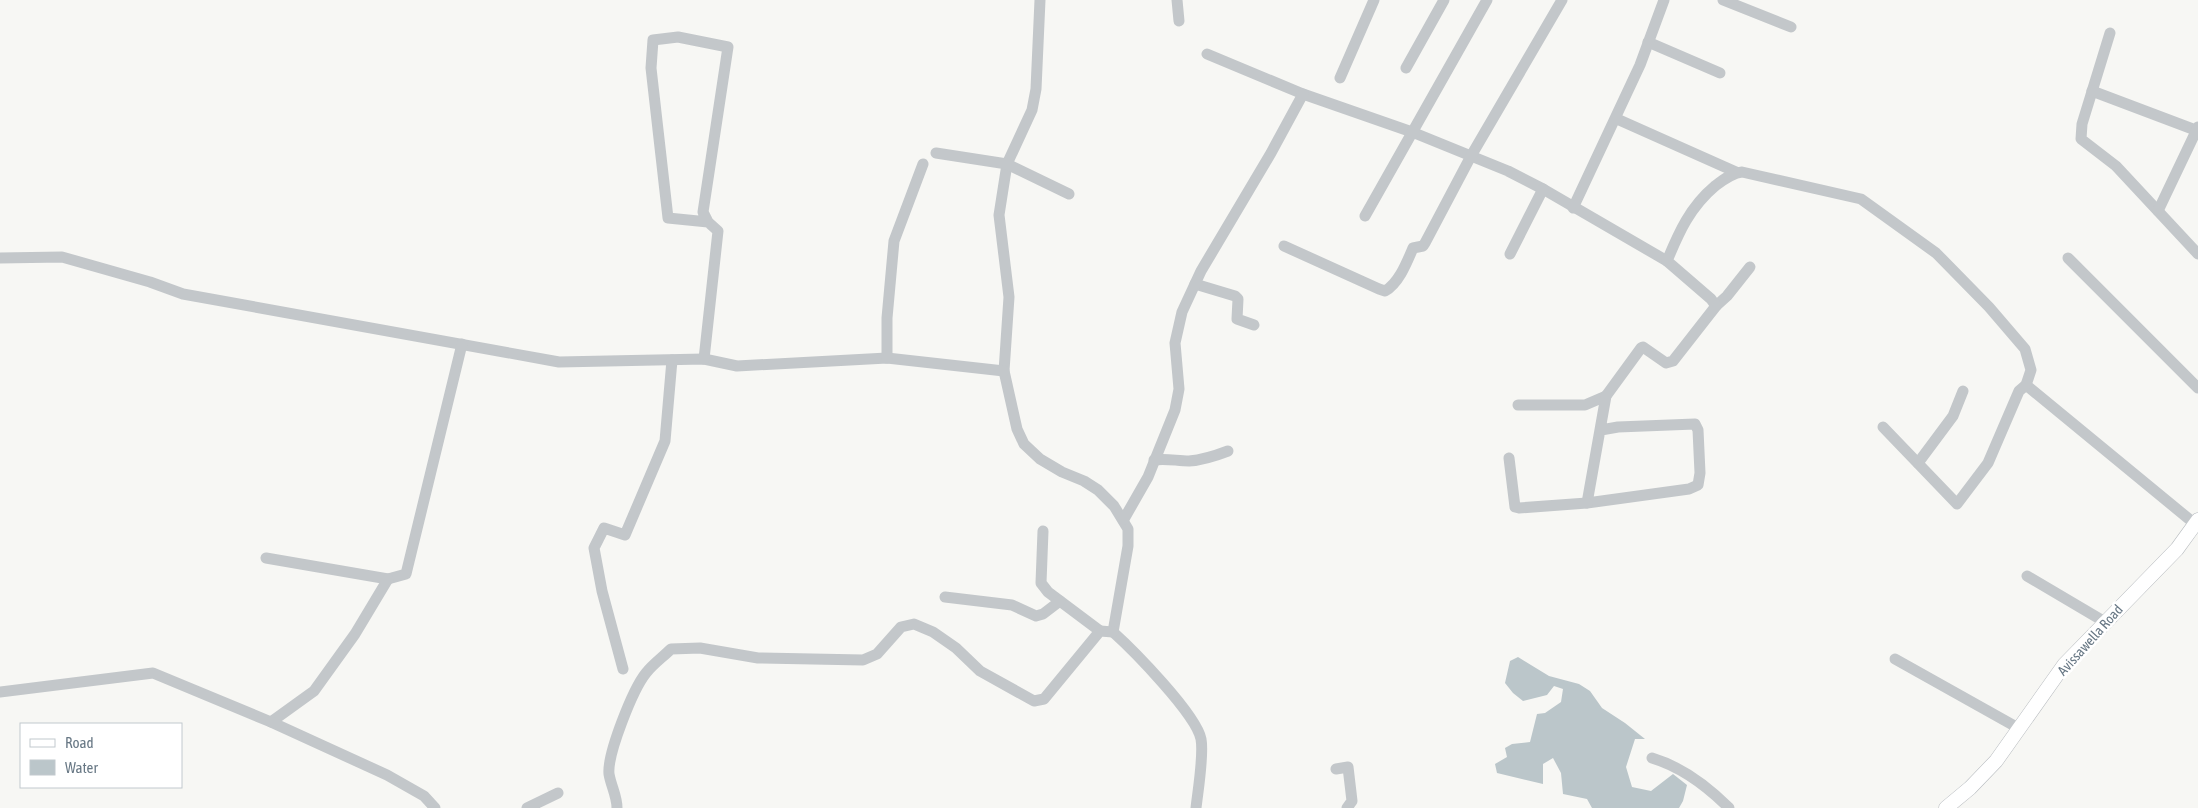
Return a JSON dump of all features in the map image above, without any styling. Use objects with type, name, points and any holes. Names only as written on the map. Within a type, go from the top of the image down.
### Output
[{"type":"main road","name":"Avissawella Road","points":[[1946,808],[1970,788],[1996,761],[2020,730],[2064,665],[2177,549],[2197,522]]},
{"type":"street","points":[[1040,0],[1039,56],[1032,110],[1007,164],[999,215],[1009,298],[1004,371],[1016,429],[1024,444],[1040,459],[1098,490],[1124,519],[1128,529],[1128,546],[1113,632]]},
{"type":"street","points":[[1177,0],[1179,20]]},
{"type":"street","points":[[1340,78],[1374,0]]},
{"type":"street","points":[[1406,68],[1444,0]]},
{"type":"street","points":[[1365,216],[1487,0]]},
{"type":"street","points":[[1284,246],[1385,291],[1396,282],[1414,248],[1423,246],[1425,243],[1471,156],[1562,0]]},
{"type":"street","points":[[1574,208],[1617,119],[1664,0]]},
{"type":"street","points":[[1723,0],[1791,27]]},
{"type":"street","points":[[2110,33],[2082,124],[2081,139],[2116,166],[2198,254]]},
{"type":"street","points":[[704,359],[718,231],[708,222],[703,212],[728,47],[678,37],[653,40],[651,68],[668,218],[708,222]]},
{"type":"street","points":[[1648,42],[1720,73]]},
{"type":"street","points":[[1207,54],[1303,94],[1412,132],[1471,156],[1543,189],[1666,262],[1711,299],[1716,306]]},
{"type":"street","points":[[2092,90],[2198,129],[2158,211]]},
{"type":"street","points":[[1124,519],[1137,499],[1175,410],[1178,389],[1175,342],[1180,318],[1195,284],[1303,94]]},
{"type":"street","points":[[1617,119],[1736,172],[1861,199],[1936,253],[1989,306],[2025,349],[2030,370],[2026,386],[2019,390],[1988,463],[1957,504],[1883,426]]},
{"type":"street","points":[[936,153],[1007,164],[1070,194]]},
{"type":"street","points":[[887,358],[887,318],[894,241],[923,164]]},
{"type":"street","points":[[1666,262],[1681,226],[1693,208],[1720,182],[1736,172]]},
{"type":"street","points":[[1510,254],[1543,189]]},
{"type":"street","points":[[0,258],[62,257],[150,282],[182,294],[559,362],[704,359],[737,366],[887,358],[1004,371]]},
{"type":"street","points":[[2068,258],[2198,388]]},
{"type":"street","points":[[1587,503],[1606,396],[1641,348],[1646,349],[1666,363],[1673,361],[1716,306],[1727,296],[1750,267]]},
{"type":"street","points":[[1195,284],[1235,296],[1239,303],[1237,318],[1254,325]]},
{"type":"street","points":[[266,558],[388,579],[406,574],[462,344]]},
{"type":"street","points":[[623,669],[602,592],[594,548],[604,528],[625,535],[665,441],[672,360]]},
{"type":"street","points":[[2026,386],[2197,522]]},
{"type":"street","points":[[1918,463],[1953,416],[1963,391]]},
{"type":"street","points":[[1518,405],[1585,405],[1606,396]]},
{"type":"street","points":[[1509,458],[1515,507],[1519,508],[1587,503],[1689,489],[1698,485],[1700,480],[1698,430],[1695,424],[1618,427],[1601,430]]},
{"type":"street","points":[[1154,460],[1164,458],[1198,460],[1228,451]]},
{"type":"street","points":[[1043,531],[1041,583],[1048,592],[1100,631],[1113,632],[1146,663],[1190,717],[1201,738],[1196,808]]},
{"type":"street","points":[[2027,576],[2105,622]]},
{"type":"street","points":[[271,722],[314,691],[354,634],[388,579]]},
{"type":"street","points":[[945,597],[1012,605],[1036,616],[1042,614],[1060,600]]},
{"type":"street","points":[[617,808],[617,796],[609,774],[610,759],[623,718],[645,674],[671,649],[700,648],[758,658],[863,660],[877,654],[901,627],[914,624],[933,632],[956,648],[980,671],[1034,701],[1044,699],[1100,631]]},
{"type":"street","points":[[1896,659],[2020,730]]},
{"type":"street","points":[[0,692],[153,673],[271,722],[387,775],[424,796],[435,808]]},
{"type":"street","points":[[1652,758],[1668,763],[1688,774],[1712,791],[1729,808]]},
{"type":"street","points":[[1336,769],[1348,767],[1352,800],[1347,808]]},
{"type":"street","points":[[527,808],[558,793]]},
{"type":"water","points":[[1518,657],[1549,676],[1579,684],[1590,691],[1602,708],[1645,739],[1635,739],[1626,767],[1632,787],[1651,791],[1673,774],[1687,785],[1679,808],[1592,808],[1587,799],[1563,794],[1561,773],[1553,758],[1543,764],[1543,784],[1497,773],[1495,764],[1507,757],[1505,748],[1512,744],[1530,742],[1537,714],[1545,713],[1561,702],[1563,689],[1554,686],[1547,695],[1523,701],[1513,693],[1505,683],[1510,661]]}]
